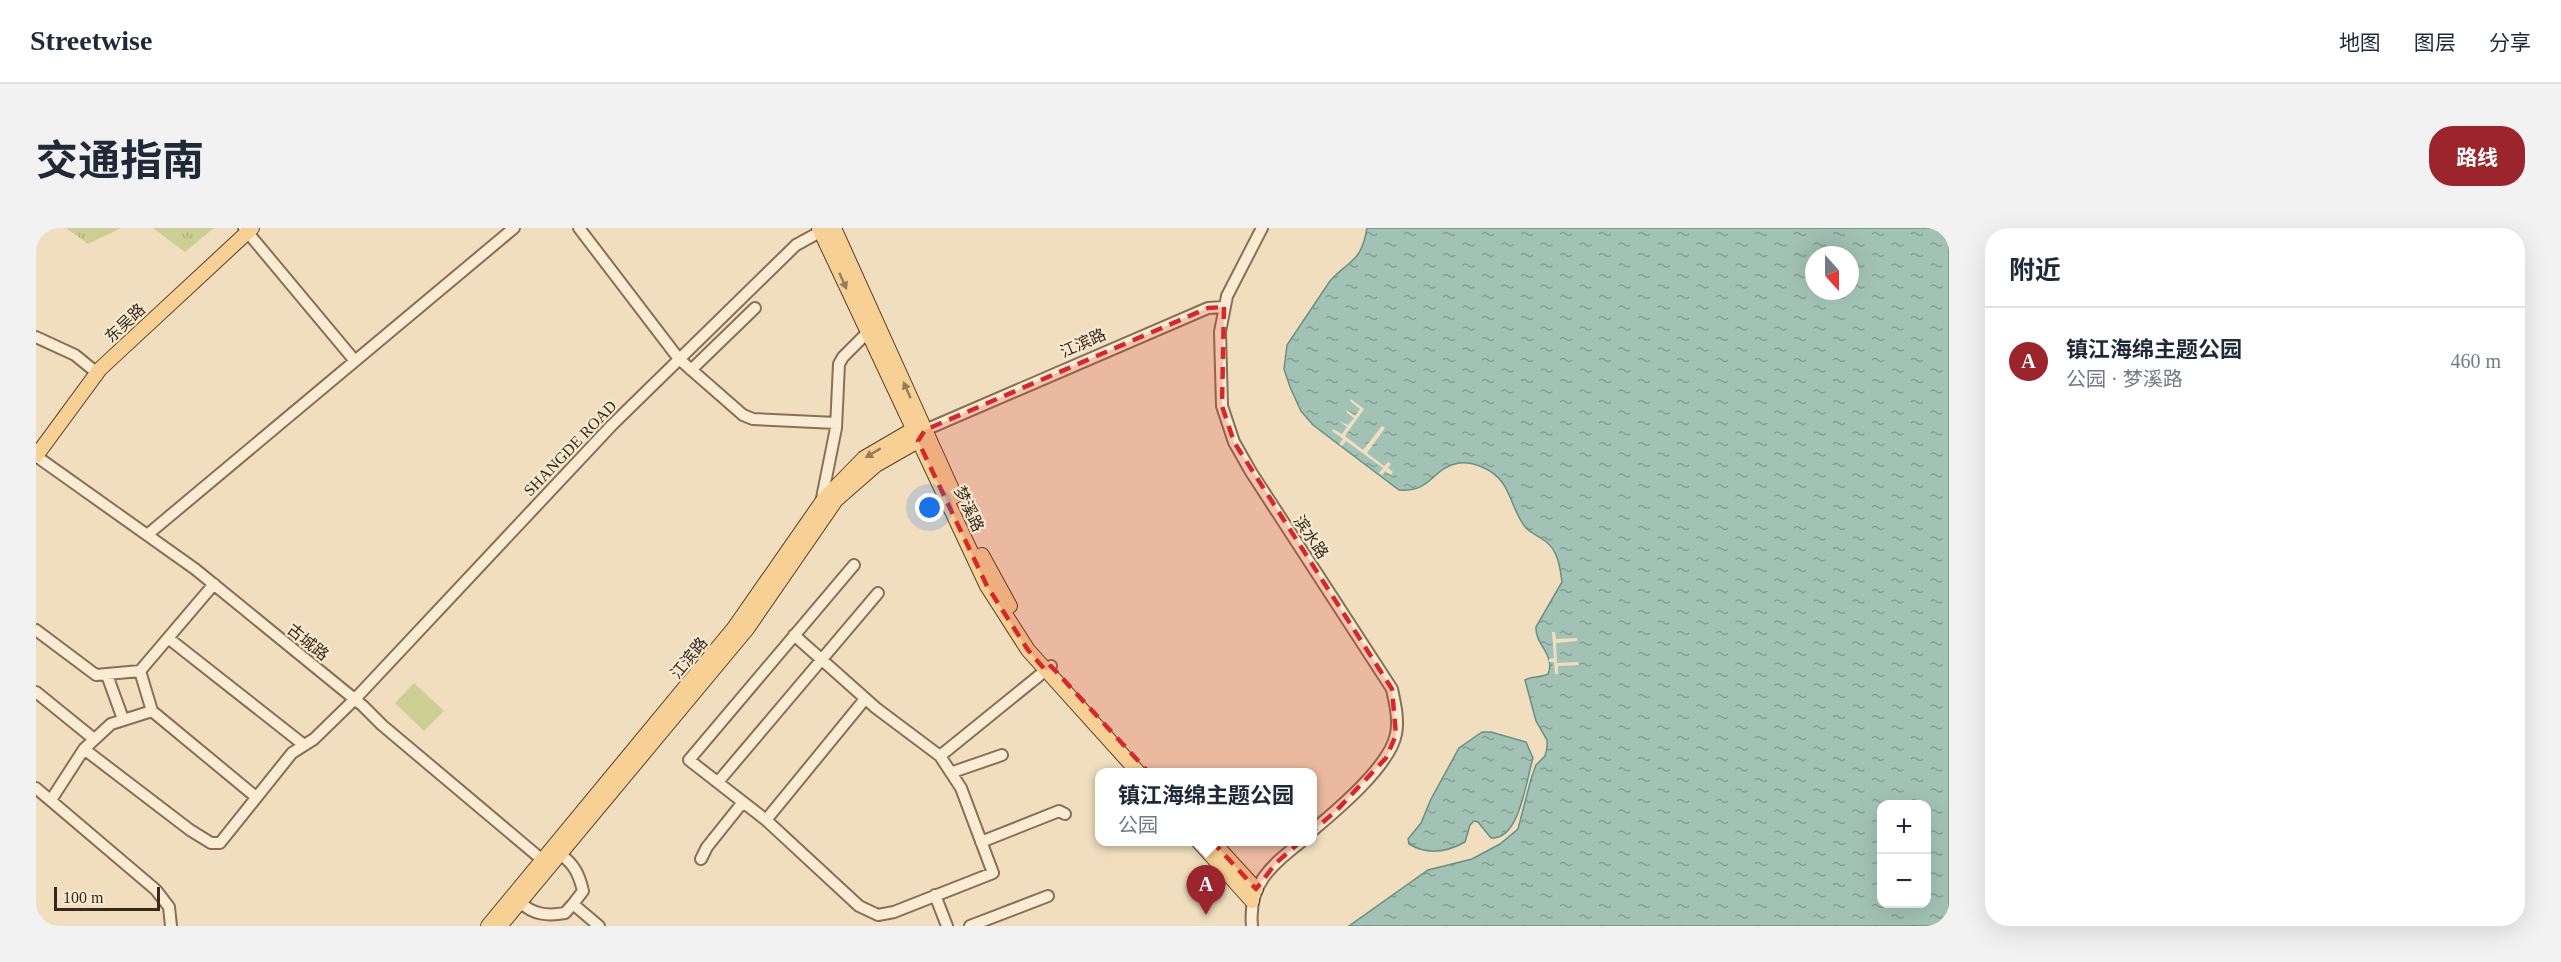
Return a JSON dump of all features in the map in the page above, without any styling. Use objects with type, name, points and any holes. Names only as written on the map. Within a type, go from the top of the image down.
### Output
[{"type":"main road","name":"东吴路","points":[[36,446],[95,371],[246,229]]},
{"type":"main road","name":"梦溪路","points":[[825,229],[867,333],[995,580],[1049,668],[1135,768]]},
{"type":"main road","name":"梦溪路","points":[[825,229],[918,434]]},
{"type":"main road","name":"东吴路","points":[[36,456],[95,371]]},
{"type":"main road","name":"江滨路","points":[[488,926],[546,863],[734,628],[821,504],[864,458],[918,434]]},
{"type":"main road","name":"江滨路","points":[[500,926],[520,902],[546,863],[560,854],[747,629],[836,500],[876,465],[918,434]]},
{"type":"main road","name":"梦溪路","points":[[1049,668],[1146,768]]},
{"type":"main road","points":[[1203,846],[1254,895]]},
{"type":"main road","points":[[1216,846],[1254,895]]},
{"type":"street","points":[[147,535],[514,228]]},
{"type":"street","points":[[579,228],[679,359],[727,402],[753,419],[836,423]]},
{"type":"street","name":"滨水路","points":[[1262,228],[1224,307],[1220,344],[1221,406],[1234,442],[1262,490],[1392,689],[1396,708],[1396,735],[1386,758],[1359,788],[1317,826]]},
{"type":"street","points":[[246,229],[354,362]]},
{"type":"street","name":"SHANGDE ROAD","points":[[84,749],[211,843],[219,843],[292,753],[314,739],[355,699],[612,425],[796,244],[825,229]]},
{"type":"street","name":"江滨路","points":[[918,434],[1208,308],[1224,307]]},
{"type":"street","points":[[691,370],[755,308]]},
{"type":"street","points":[[821,504],[836,423],[839,364],[867,333]]},
{"type":"street","points":[[36,337],[75,355],[95,371]]},
{"type":"street","name":"古城路","points":[[36,456],[214,584],[355,699],[382,725],[546,863]]},
{"type":"street","points":[[794,635],[866,699],[938,755],[953,772],[993,873],[894,912],[878,915],[859,906],[766,820],[689,760],[794,635],[854,565]]},
{"type":"street","points":[[36,630],[96,675],[140,671],[214,584]]},
{"type":"street","points":[[718,782],[878,593]]},
{"type":"street","points":[[168,638],[304,745]]},
{"type":"street","points":[[938,755],[949,741],[985,718],[1049,668]]},
{"type":"street","points":[[140,671],[152,711],[256,796]]},
{"type":"street","points":[[107,675],[123,719]]},
{"type":"street","points":[[36,693],[94,739]]},
{"type":"street","points":[[766,820],[866,699]]},
{"type":"street","points":[[51,800],[84,749],[111,724],[152,711]]},
{"type":"street","points":[[953,772],[1002,755]]},
{"type":"street","points":[[36,788],[156,890],[169,908],[171,926]]},
{"type":"street","points":[[701,859],[707,847],[743,802]]},
{"type":"street","points":[[981,842],[1059,811],[1065,814]]},
{"type":"street","points":[[1252,926],[1254,895],[1276,863],[1296,846]]},
{"type":"street","points":[[520,902],[525,907],[547,916],[566,914],[583,891],[580,878],[572,862],[560,854]]},
{"type":"street","points":[[936,895],[946,926]]},
{"type":"street","points":[[970,926],[1048,896]]},
{"type":"street","points":[[573,904],[599,926]]},
{"type":"highlighted area","points":[[1224,307],[1222,406],[1234,442],[1392,689],[1396,735],[1386,758],[1337,810],[1276,863],[1256,889],[1051,666],[1046,671],[1028,650],[987,586],[918,441],[925,430],[1208,308]]},
{"type":"green space","points":[[66,228],[121,228],[88,244]]},
{"type":"green space","points":[[153,228],[214,228],[185,252]]},
{"type":"green space","points":[[414,683],[444,711],[424,731],[395,703]]},
{"type":"water","points":[[1367,228],[1949,228],[1949,926],[1349,926],[1428,870],[1472,859],[1500,844],[1518,829],[1536,765],[1545,756],[1547,748],[1547,740],[1536,721],[1525,680],[1548,674],[1549,661],[1536,627],[1562,582],[1553,549],[1526,528],[1505,486],[1492,472],[1474,464],[1459,463],[1443,469],[1418,488],[1399,490],[1313,425],[1301,411],[1284,369],[1287,345],[1330,281],[1354,259],[1362,248]]},
{"type":"water","points":[[1482,732],[1491,732],[1526,742],[1533,758],[1520,807],[1509,829],[1501,836],[1491,838],[1478,822],[1474,821],[1470,825],[1465,842],[1451,848],[1430,851],[1409,844],[1408,839],[1421,823],[1431,799],[1459,748]]},
{"type":"pier","points":[[1351,399],[1364,409],[1345,436],[1363,450],[1382,426],[1385,428],[1367,453],[1384,466],[1388,462],[1391,464],[1388,468],[1393,472],[1391,475],[1385,471],[1382,475],[1379,473],[1383,468],[1346,441],[1342,446],[1339,444],[1343,439],[1332,431],[1333,429],[1342,434],[1347,427],[1339,421],[1348,425],[1354,418],[1346,412],[1347,410],[1355,416],[1360,409],[1350,401]]},
{"type":"pier","points":[[1552,632],[1555,632],[1556,639],[1577,638],[1577,641],[1556,643],[1557,663],[1578,662],[1579,665],[1558,666],[1558,674],[1555,674],[1554,662],[1549,662],[1549,659],[1554,658]]},
{"type":"place","name":"镇江海绵主题公园","points":[[1206,915]]}]
